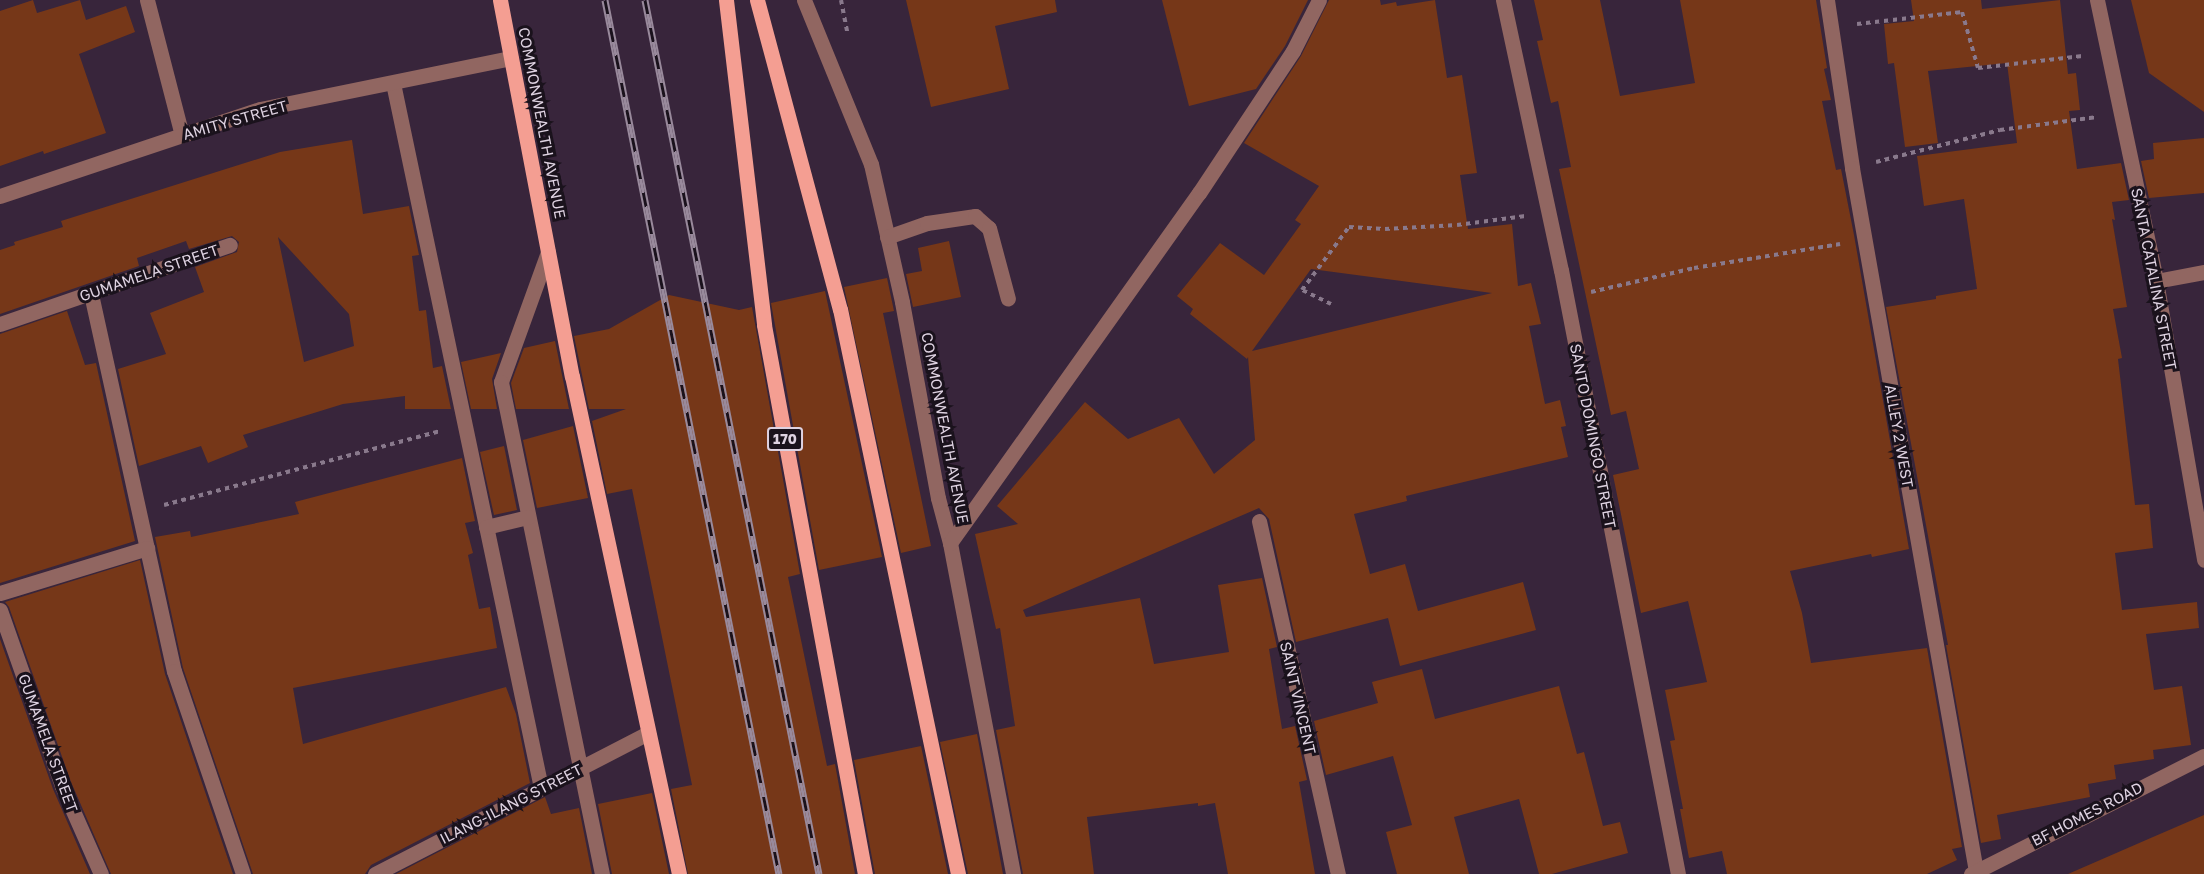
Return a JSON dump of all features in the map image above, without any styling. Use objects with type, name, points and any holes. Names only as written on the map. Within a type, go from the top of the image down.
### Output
[{"type":"main road","name":"COMMONWEALTH AVENUE","points":[[500,0],[548,252],[679,874]]},
{"type":"main road","name":"170","points":[[726,0],[764,325],[865,874]]},
{"type":"main road","points":[[757,0],[840,309],[958,874]]},
{"type":"street","points":[[147,0],[182,135]]},
{"type":"street","name":"COMMONWEALTH AVENUE","points":[[804,0],[871,164],[902,302],[938,498],[950,543],[1013,874]]},
{"type":"street","points":[[950,543],[1199,193],[1293,51],[1319,0]]},
{"type":"street","name":"SANTO DOMINGO STREET","points":[[1503,0],[1567,297],[1678,874]]},
{"type":"street","name":"ALLEY 2 WEST","points":[[1827,0],[1852,168],[1973,873]]},
{"type":"street","name":"SANTA CATALINA STREET","points":[[2097,0],[2156,281],[2204,560]]},
{"type":"street","name":"AMITY STREET","points":[[0,196],[260,109],[511,58]]},
{"type":"street","points":[[393,83],[541,788]]},
{"type":"street","points":[[887,237],[927,223],[975,216],[989,228],[1008,299]]},
{"type":"street","name":"GUMAMELA STREET","points":[[0,324],[230,245]]},
{"type":"street","points":[[548,252],[501,382],[602,874]]},
{"type":"street","points":[[2156,281],[2204,272]]},
{"type":"street","points":[[91,294],[174,671],[243,874]]},
{"type":"street","points":[[486,527],[528,517]]},
{"type":"street","name":"SAINT VINCENT","points":[[1259,521],[1338,874]]},
{"type":"street","points":[[0,593],[147,548]]},
{"type":"street","name":"GUMAMELA STREET","points":[[0,610],[62,786],[101,874]]},
{"type":"street","name":"ILANG-ILANG STREET","points":[[375,874],[648,733]]},
{"type":"street","name":"BF HOMES ROAD","points":[[1973,873],[2204,756]]},
{"type":"path","points":[[1832,27],[1962,12],[1978,68],[2109,53]]},
{"type":"path","points":[[1852,168],[2000,130],[2122,114]]},
{"type":"path","points":[[1331,304],[1302,290],[1349,227],[1385,229],[1457,225],[1549,213]]},
{"type":"path","points":[[1567,297],[1694,268],[1865,240]]},
{"type":"path","points":[[139,512],[465,425]]},
{"type":"building","points":[[33,0],[37,13],[80,0],[86,20],[126,6],[135,32],[79,54],[106,133],[0,166],[0,11]]},
{"type":"building","points":[[906,0],[1055,0],[1057,12],[995,26],[1009,89],[931,107]]},
{"type":"building","points":[[1162,0],[1308,0],[1285,46],[1256,89],[1189,106]]},
{"type":"building","points":[[1329,0],[1380,0],[1381,5],[1396,2],[1397,6],[1435,0],[1447,78],[1462,75],[1477,173],[1460,175],[1468,229],[1512,224],[1518,286],[1531,283],[1541,324],[1529,326],[1545,404],[1560,400],[1566,426],[1561,427],[1568,457],[1406,496],[1407,501],[1354,514],[1370,574],[1405,564],[1418,611],[1523,582],[1536,630],[1400,666],[1388,618],[1296,642],[1269,519],[1259,508],[1023,610],[1026,617],[1140,598],[1154,664],[1229,652],[1218,585],[1262,578],[1277,647],[1269,649],[1282,729],[1295,726],[1307,780],[1299,782],[1315,874],[1228,874],[1215,803],[1198,806],[1198,803],[1087,817],[1094,874],[1023,874],[996,730],[1015,726],[1000,628],[996,629],[975,534],[1018,524],[997,506],[1085,402],[1128,439],[1179,418],[1214,474],[1255,440],[1248,357],[1247,359],[1190,314],[1193,309],[1177,296],[1220,243],[1264,275],[1301,224],[1295,220],[1319,186],[1244,143],[1301,56]],"holes":[[[1311,269],[1492,293],[1252,351]]]},
{"type":"building","points":[[1534,0],[1600,0],[1620,96],[1695,83],[1680,0],[1816,0],[1827,68],[1824,69],[1831,100],[1822,101],[1836,170],[1841,169],[1854,235],[1909,549],[1872,557],[1871,554],[1790,571],[1802,613],[1811,663],[1927,648],[1962,847],[1952,849],[1957,860],[1927,874],[1727,874],[1722,851],[1689,858],[1680,809],[1683,809],[1670,741],[1675,740],[1665,690],[1707,682],[1688,601],[1641,613],[1613,475],[1639,469],[1626,411],[1611,415],[1559,169],[1571,167],[1558,101],[1551,103],[1537,41],[1543,40]]},
{"type":"building","points":[[1911,0],[1981,0],[1982,9],[2060,0],[2068,74],[2076,73],[2080,110],[2069,111],[2077,169],[2121,163],[2129,200],[2112,202],[2115,220],[2112,219],[2127,307],[2113,309],[2122,358],[2118,359],[2135,505],[2149,504],[2153,548],[2115,553],[2122,610],[2197,602],[2199,628],[2146,634],[2154,690],[2182,686],[2191,745],[2153,750],[2154,759],[2114,765],[2116,779],[2088,784],[2090,797],[1997,815],[2001,839],[1981,843],[1946,645],[1948,645],[1886,307],[1936,299],[1936,296],[1977,289],[1964,199],[1924,206],[1917,156],[2017,143],[2007,63],[1928,71],[1938,143],[1905,147],[1894,63],[1888,64],[1884,24],[1914,21]]},
{"type":"building","points":[[2131,0],[2204,0],[2204,112],[2149,73]]},
{"type":"building","points":[[2204,138],[2204,193],[2149,198],[2141,161],[2154,159],[2153,143]]},
{"type":"building","points":[[352,140],[363,214],[409,206],[419,255],[412,256],[419,311],[426,310],[433,368],[442,366],[451,409],[405,409],[405,396],[343,404],[243,435],[248,447],[208,463],[201,446],[139,466],[118,369],[166,354],[150,313],[204,292],[195,267],[237,252],[239,242],[232,236],[189,249],[186,241],[137,258],[139,266],[0,314],[0,250],[15,245],[14,242],[63,227],[61,221],[280,152]],"holes":[[[278,237],[349,314],[354,346],[304,362]]]},
{"type":"building","points":[[949,241],[961,297],[913,307],[906,274],[922,271],[918,248]]},
{"type":"building","points":[[887,278],[894,311],[883,313],[931,546],[901,553],[844,287]]},
{"type":"building","points":[[825,291],[882,557],[819,570],[771,303]]},
{"type":"building","points":[[669,295],[739,310],[752,307],[800,574],[788,577],[827,766],[835,764],[855,874],[688,874],[671,789],[692,785],[632,489],[607,494],[592,421],[626,409],[589,409],[574,336],[609,329]]},
{"type":"building","points":[[67,311],[85,365],[96,363],[135,541],[0,583],[0,334]]},
{"type":"building","points":[[555,341],[569,409],[516,409],[511,383],[524,348]]},
{"type":"building","points":[[501,353],[492,379],[497,409],[471,409],[461,362]]},
{"type":"building","points":[[573,426],[588,498],[537,508],[523,440]]},
{"type":"building","points":[[504,446],[517,510],[494,515],[480,452]]},
{"type":"building","points":[[462,458],[475,521],[465,523],[473,553],[468,555],[479,609],[490,607],[497,648],[293,688],[303,744],[506,687],[516,714],[530,783],[371,865],[365,874],[253,874],[183,668],[155,537],[190,531],[191,537],[299,514],[295,502]]},
{"type":"building","points":[[140,560],[165,674],[233,874],[111,874],[71,782],[9,607],[5,602]]},
{"type":"building","points":[[0,639],[53,789],[90,874],[0,874]]},
{"type":"building","points":[[1422,669],[1435,719],[1559,686],[1577,754],[1584,752],[1603,826],[1620,822],[1628,853],[1552,874],[1539,874],[1519,799],[1454,817],[1469,874],[1397,874],[1386,832],[1412,825],[1393,756],[1326,775],[1314,721],[1378,703],[1372,682]]},
{"type":"building","points":[[977,734],[1003,874],[968,874],[940,742]]},
{"type":"building","points":[[921,746],[948,874],[875,874],[854,760]]},
{"type":"building","points":[[652,793],[669,874],[612,874],[598,804]]},
{"type":"building","points":[[545,797],[551,814],[579,808],[592,874],[396,874]]},
{"type":"building","points":[[2204,815],[2204,874],[2068,874],[2153,837]]},
{"type":"railway","points":[[605,0],[779,874]]},
{"type":"railway","points":[[645,0],[819,874]]}]
